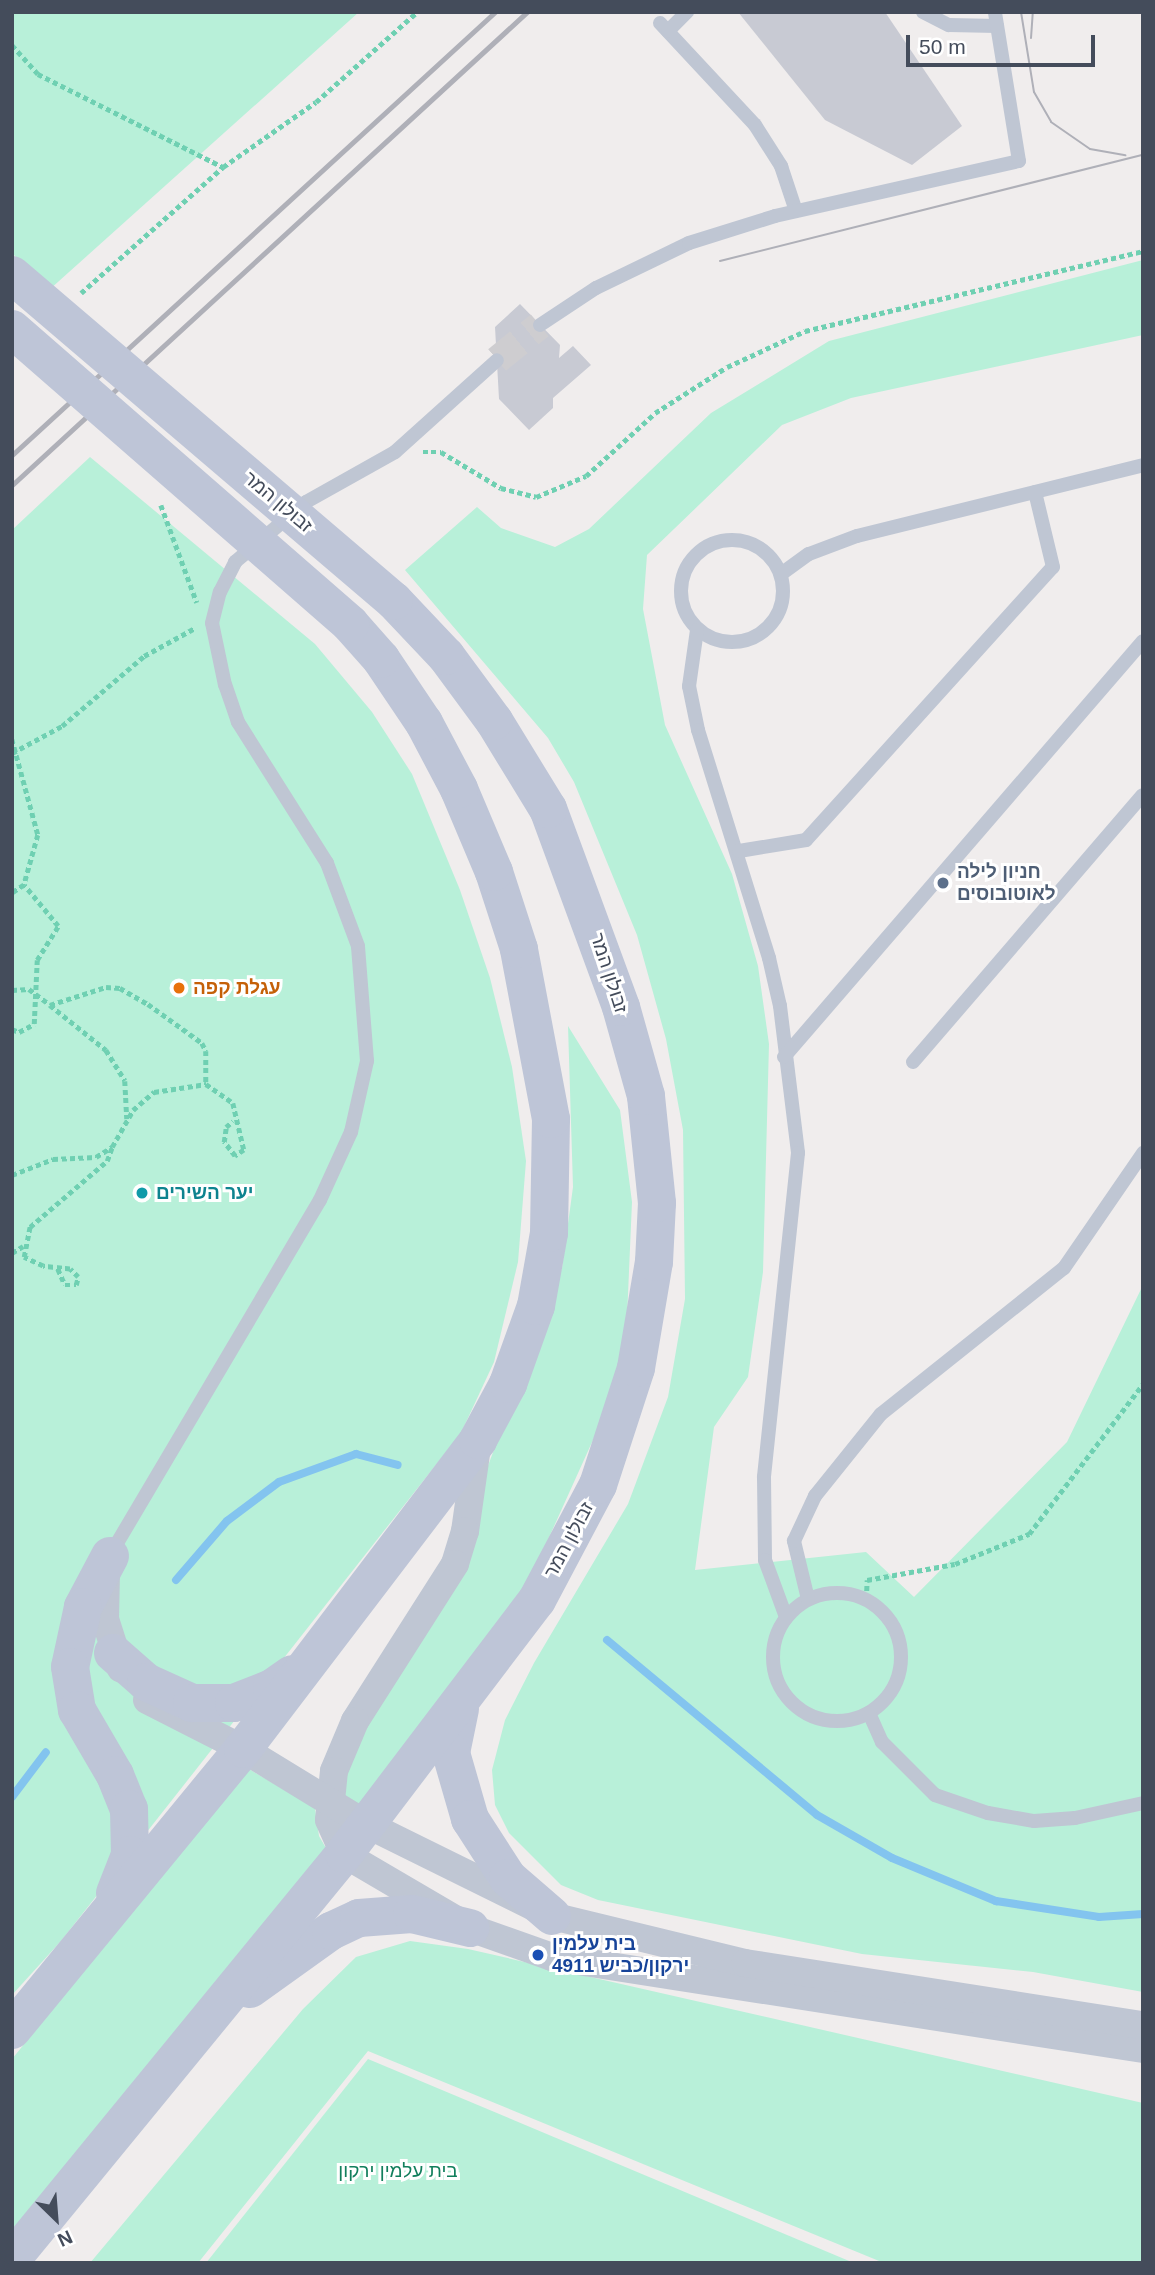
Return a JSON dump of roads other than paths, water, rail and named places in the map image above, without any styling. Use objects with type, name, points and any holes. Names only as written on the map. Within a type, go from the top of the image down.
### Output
[{"type":"main road","name":"זבולון המר","points":[[12,275],[394,601],[446,656],[495,721],[548,809],[587,904],[646,1096],[657,1203],[648,1308],[615,1442],[598,1485],[537,1600],[461,1706],[344,1854],[190,2041]]},
{"type":"main road","points":[[12,329],[350,624],[381,659],[424,723],[459,789],[494,872],[519,949],[543,1067],[552,1175],[545,1267],[525,1344],[478,1440],[243,1749],[12,2030]]},
{"type":"main road","points":[[93,1932],[126,1869],[131,1825],[123,1793],[77,1710],[70,1667],[80,1617],[110,1556]]},
{"type":"main road","points":[[113,1653],[120,1664],[169,1695],[213,1705],[234,1703],[272,1688],[323,1647]]},
{"type":"main road","points":[[461,1706],[451,1752],[470,1819],[509,1878],[552,1916]]},
{"type":"main road","points":[[12,2259],[190,2041],[241,1995],[331,1931],[359,1919],[412,1914],[470,1928]]},
{"type":"street","points":[[478,1440],[465,1531],[455,1564],[355,1721],[334,1771],[329,1803],[332,1833],[344,1854],[470,1928],[552,1957],[1143,2049]]},
{"type":"street","points":[[110,1556],[104,1602],[113,1653],[131,1684],[159,1708],[243,1749],[366,1824],[552,1916],[746,1963],[1143,2025]]},
{"type":"lane","points":[[687,12],[664,27],[755,125],[781,166],[796,211]]},
{"type":"lane","points":[[540,325],[596,288],[658,256],[796,211],[1019,161],[996,19],[949,25],[923,12]]},
{"type":"lane","points":[[110,1556],[320,1200],[351,1132],[367,1061],[358,946],[327,863],[238,722],[209,623],[235,562],[306,502],[395,452],[497,360]]},
{"type":"lane","points":[[781,574],[809,554],[857,536],[1143,465]]},
{"type":"lane","points":[[738,851],[806,840],[1053,567],[1035,492]]},
{"type":"lane","points":[[733,539],[748,542],[774,560],[781,574],[781,607],[761,634],[728,643],[697,630],[687,617],[680,587],[684,572],[703,548],[733,539]]},
{"type":"lane","points":[[697,630],[689,686],[698,730],[738,851],[780,1006],[784,1057],[798,1153],[766,1433],[764,1546],[773,1591],[786,1617]]},
{"type":"lane","points":[[784,1057],[1143,641]]},
{"type":"lane","points":[[913,1062],[1143,795]]},
{"type":"lane","points":[[808,1599],[794,1541],[815,1496],[881,1413],[1064,1268],[1143,1153]]},
{"type":"lane","points":[[827,1593],[866,1599],[889,1619],[901,1646],[895,1685],[869,1713],[830,1722],[794,1706],[774,1673],[776,1634],[786,1617],[808,1599],[827,1593]]},
{"type":"lane","points":[[869,1713],[882,1742],[935,1795],[988,1813],[1034,1821],[1075,1818],[1143,1803]]},
{"type":"waterway","points":[[176,1580],[227,1521],[279,1482],[356,1454],[398,1465]]},
{"type":"waterway","points":[[607,1640],[817,1815],[892,1858],[996,1901],[1099,1917],[1143,1914]]},
{"type":"waterway","points":[[12,1797],[46,1752]]},
{"type":"tunnel","points":[[497,360],[540,325]]},
{"type":"tram line","points":[[1021,12],[1034,92],[1051,122],[1090,149],[1125,155]]},
{"type":"tram line","points":[[1031,38],[1033,12]]},
{"type":"tram line","points":[[720,261],[1143,155]]},
{"type":"railway","points":[[12,455],[495,12]]},
{"type":"railway","points":[[12,485],[527,12]]},
{"type":"place","name":"חניון לילה לאוטובוסים","points":[[943,883]]},
{"type":"place","name":"עגלת קפה","points":[[179,988]]},
{"type":"place","name":"יער השירים","points":[[142,1193]]},
{"type":"place","name":"בית עלמין ירקון/כביש 4911","points":[[538,1955]]},
{"type":"park label","name":"בית עלמין ירקון","points":[[398,2171]]}]
